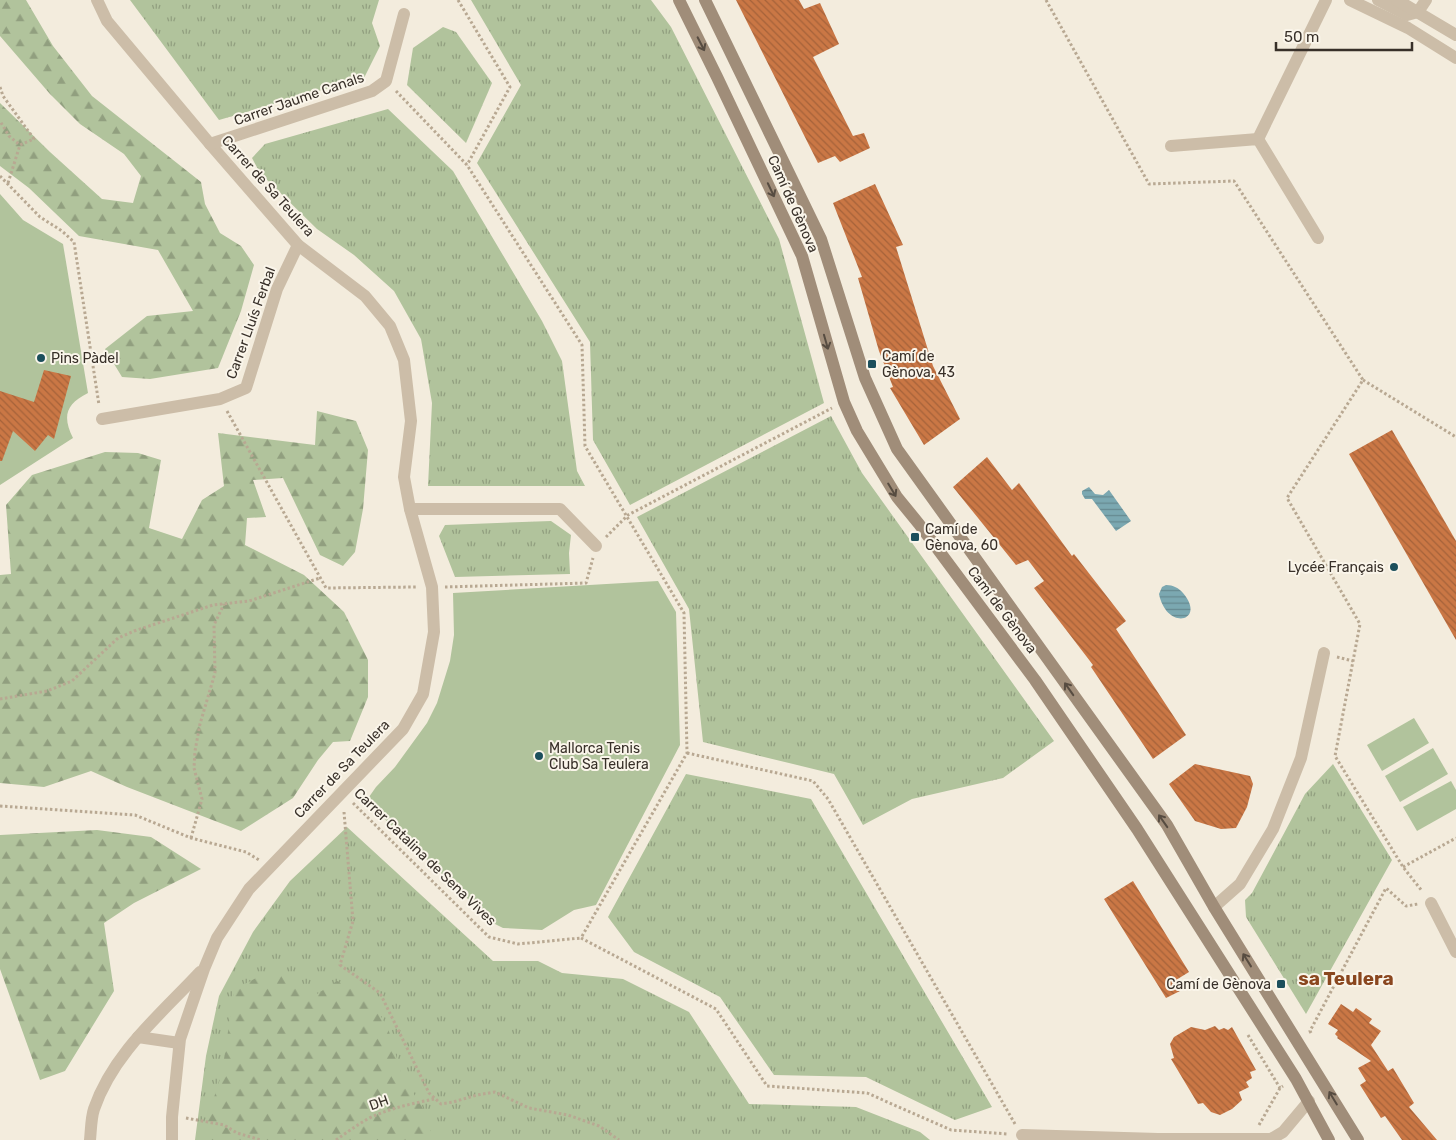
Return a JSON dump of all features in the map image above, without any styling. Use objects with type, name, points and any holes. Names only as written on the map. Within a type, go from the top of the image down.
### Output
[{"type":"street","name":"Carrer de Sa Teulera","points":[[97,0],[107,21],[298,245],[365,296],[390,326],[404,360],[411,421],[404,477],[410,509],[432,587],[434,632],[423,694],[403,729],[249,889],[217,938],[204,969],[179,1044],[172,1117],[172,1140]]},
{"type":"street","name":"Camí de Gènova","points":[[679,0],[722,86],[802,256],[844,402],[857,431],[897,497],[1035,680],[1137,829],[1296,1079],[1329,1140]]},
{"type":"street","name":"Camí de Gènova","points":[[705,0],[821,239],[865,378],[897,449],[1167,825],[1214,907],[1358,1140]]},
{"type":"street","points":[[1258,139],[1326,0]]},
{"type":"street","points":[[1350,0],[1408,28],[1456,58]]},
{"type":"street","points":[[1378,0],[1408,15],[1418,12],[1426,0]]},
{"type":"street","points":[[1397,0],[1456,35]]},
{"type":"street","name":"Carrer Jaume Canals","points":[[210,144],[372,91],[386,81],[404,14]]},
{"type":"street","points":[[1171,146],[1258,139]]},
{"type":"street","points":[[1258,139],[1318,238]]},
{"type":"street","name":"Carrer Lluís Ferbal","points":[[102,419],[220,398],[246,388],[277,288],[298,245]]},
{"type":"street","points":[[410,509],[560,509],[596,546]]},
{"type":"street","points":[[1214,907],[1240,884],[1274,829],[1301,758],[1324,653]]},
{"type":"street","points":[[1431,903],[1456,952]]},
{"type":"street","points":[[90,1140],[93,1111],[111,1072],[138,1037],[204,969]]},
{"type":"street","points":[[138,1037],[179,1044]]},
{"type":"street","points":[[1022,1135],[1158,1140],[1271,1139],[1283,1132],[1309,1101]]},
{"type":"path","points":[[458,0],[510,86],[467,165]]},
{"type":"path","points":[[1046,0],[1149,184],[1234,181],[1363,380],[1456,437]]},
{"type":"path","points":[[386,81],[467,165],[582,346],[585,446],[628,515],[684,613],[687,753],[581,938],[716,1009],[767,1086],[867,1092],[951,1130],[1022,1135]]},
{"type":"path","points":[[0,87],[3,96],[34,139],[20,145],[7,183]]},
{"type":"path","points":[[0,121],[9,136],[20,145]]},
{"type":"path","points":[[0,176],[40,217],[62,231],[74,242],[102,419]]},
{"type":"path","points":[[1363,380],[1287,498],[1360,624],[1335,756],[1403,867],[1431,903]]},
{"type":"path","points":[[220,398],[326,588],[586,583],[596,546],[628,515],[844,402]]},
{"type":"path","points":[[0,700],[47,691],[72,680],[118,638],[134,630],[213,605],[249,602],[320,578]]},
{"type":"path","points":[[191,838],[202,799],[194,768],[195,751],[200,724],[214,673],[214,625],[225,604]]},
{"type":"path","points":[[687,753],[813,781],[828,798],[1022,1135]]},
{"type":"path","name":"Carrer Catalina de Sena Vives","points":[[343,793],[489,936],[518,944],[581,938]]},
{"type":"path","name":"Carrer Catalina de Sena Vives","points":[[343,793],[353,921],[340,966],[380,993],[420,1078],[435,1099]]},
{"type":"path","points":[[0,806],[135,815],[191,838],[246,852],[270,867]]},
{"type":"path","points":[[1403,867],[1456,838]]},
{"type":"path","points":[[1315,1039],[1310,1031],[1386,888],[1406,906],[1431,903]]},
{"type":"path","points":[[1246,1031],[1280,1088]]},
{"type":"path","points":[[1258,1126],[1280,1088],[1296,1079]]},
{"type":"path","points":[[435,1099],[441,1104],[495,1092],[529,1108],[568,1115],[599,1126],[619,1140]]},
{"type":"path","name":"DH","points":[[336,1140],[357,1125],[376,1115],[435,1099]]},
{"type":"path","points":[[172,1117],[224,1125],[237,1133],[261,1140]]},
{"type":"green space","points":[[0,0],[26,0],[53,46],[92,96],[201,182],[205,204],[220,233],[241,246],[254,265],[241,311],[218,368],[150,379],[122,377],[105,349],[147,316],[193,311],[158,250],[79,236],[29,188],[0,166],[0,103],[102,199],[133,203],[141,176],[124,154],[80,124],[50,94],[0,36]]},
{"type":"green space","points":[[130,0],[379,0],[372,23],[380,46],[364,78],[219,120]]},
{"type":"green space","points":[[471,0],[651,0],[671,27],[779,239],[824,403],[630,505],[593,440],[590,342],[477,163],[521,85]]},
{"type":"green space","points":[[443,27],[456,32],[492,83],[466,143],[407,85],[413,48]]},
{"type":"green space","points":[[388,109],[453,171],[542,321],[562,361],[577,471],[585,486],[428,486],[432,403],[421,339],[394,291],[354,255],[317,229],[260,173],[252,158],[265,144]]},
{"type":"green space","name":"Pins Pàdel","points":[[0,194],[23,220],[63,244],[88,393],[75,402],[68,411],[68,423],[73,438],[0,485]]},
{"type":"green space","points":[[317,411],[356,421],[368,450],[363,509],[355,552],[343,566],[320,555],[283,478],[253,480],[266,517],[247,518],[245,545],[304,575],[344,612],[368,660],[368,697],[350,741],[333,742],[318,760],[293,798],[241,831],[91,771],[44,787],[0,783],[0,575],[11,574],[6,505],[32,475],[105,452],[138,453],[161,460],[149,528],[182,539],[202,500],[224,486],[218,433],[315,445]]},
{"type":"green space","points":[[831,416],[862,473],[1054,741],[1003,778],[912,799],[863,825],[834,774],[703,742],[689,609],[637,517]]},
{"type":"green space","points":[[551,521],[571,535],[569,553],[570,574],[455,577],[439,536],[445,525]]},
{"type":"green space","name":"Mallorca Tenis Club Sa Teulera","points":[[658,581],[676,612],[680,745],[596,905],[574,910],[542,930],[503,928],[493,923],[371,806],[369,797],[395,767],[427,723],[437,703],[450,661],[454,635],[453,593]]},
{"type":"green space","points":[[1414,718],[1429,743],[1382,771],[1367,745]]},
{"type":"green space","points":[[1433,748],[1448,774],[1400,802],[1385,776]]},
{"type":"green space","points":[[1333,764],[1392,860],[1306,1014],[1246,917],[1245,900],[1252,893],[1305,794]]},
{"type":"green space","points":[[686,774],[811,799],[992,1107],[955,1120],[866,1077],[774,1075],[720,997],[634,952],[608,917]]},
{"type":"green space","points":[[1451,781],[1456,790],[1456,809],[1417,831],[1403,807]]},
{"type":"green space","points":[[347,827],[493,961],[538,961],[562,973],[623,979],[689,1012],[749,1104],[856,1107],[920,1132],[930,1140],[195,1140],[206,1056],[219,996],[253,932],[290,881]]},
{"type":"green space","points":[[97,830],[151,837],[201,869],[134,903],[104,923],[114,991],[65,1071],[40,1080],[0,969],[0,835]]},
{"type":"green space","points":[[287,975],[317,994],[337,981],[366,992],[388,1028],[402,1076],[423,1108],[432,1135],[431,1140],[210,1140],[205,1125],[222,1073],[234,990],[256,978]]},
{"type":"water","points":[[1089,487],[1095,494],[1103,495],[1109,490],[1131,521],[1116,531],[1092,499],[1085,499],[1082,491]]},
{"type":"water","points":[[1166,585],[1176,587],[1183,593],[1189,603],[1190,610],[1188,616],[1176,618],[1163,606],[1159,594],[1162,587]]},
{"type":"building","points":[[736,0],[799,0],[804,9],[820,3],[839,44],[813,57],[853,136],[864,133],[870,148],[840,162],[835,156],[818,163]]},
{"type":"building","points":[[875,184],[903,245],[896,247],[933,366],[960,419],[924,445],[890,388],[893,387],[879,351],[858,278],[862,277],[833,203]]},
{"type":"building","points":[[44,370],[71,376],[54,439],[48,435],[35,451],[13,431],[2,461],[0,461],[0,391],[34,402]]},
{"type":"building","points":[[1392,430],[1456,541],[1456,640],[1349,454]]},
{"type":"building","points":[[987,457],[1012,490],[1019,483],[1072,556],[1074,554],[1126,621],[1116,629],[1186,735],[1153,759],[1091,667],[1093,665],[1034,588],[1044,581],[1028,560],[1016,565],[953,487]]},
{"type":"building","points":[[1195,764],[1250,776],[1253,784],[1247,807],[1236,828],[1221,829],[1195,821],[1169,784]]},
{"type":"building","points":[[1133,881],[1189,972],[1176,980],[1180,991],[1166,998],[1104,899]]},
{"type":"building","points":[[1341,1004],[1353,1012],[1356,1008],[1372,1019],[1369,1023],[1381,1031],[1371,1045],[1388,1071],[1393,1068],[1414,1103],[1409,1107],[1437,1140],[1402,1140],[1385,1116],[1381,1118],[1360,1085],[1366,1081],[1358,1068],[1371,1061],[1337,1038],[1335,1034],[1338,1030],[1328,1024]]},
{"type":"building","points":[[1215,1026],[1219,1030],[1224,1028],[1228,1030],[1232,1027],[1256,1070],[1250,1072],[1252,1078],[1246,1082],[1249,1087],[1239,1092],[1242,1100],[1232,1109],[1220,1115],[1211,1112],[1203,1103],[1198,1104],[1171,1059],[1174,1058],[1170,1044],[1174,1037],[1191,1027],[1205,1030]]},
{"type":"place","name":"Pins Pàdel","points":[[41,358]]},
{"type":"place","name":"Camí de Gènova, 43","points":[[872,364]]},
{"type":"place","name":"Camí de Gènova, 60","points":[[915,537]]},
{"type":"place","name":"Lycée Français","points":[[1394,567]]},
{"type":"place","name":"Mallorca Tenis Club Sa Teulera","points":[[539,756]]},
{"type":"place","name":"Camí de Gènova","points":[[1281,984]]},
{"type":"district","name":"sa Teulera","points":[[1346,978]]}]
